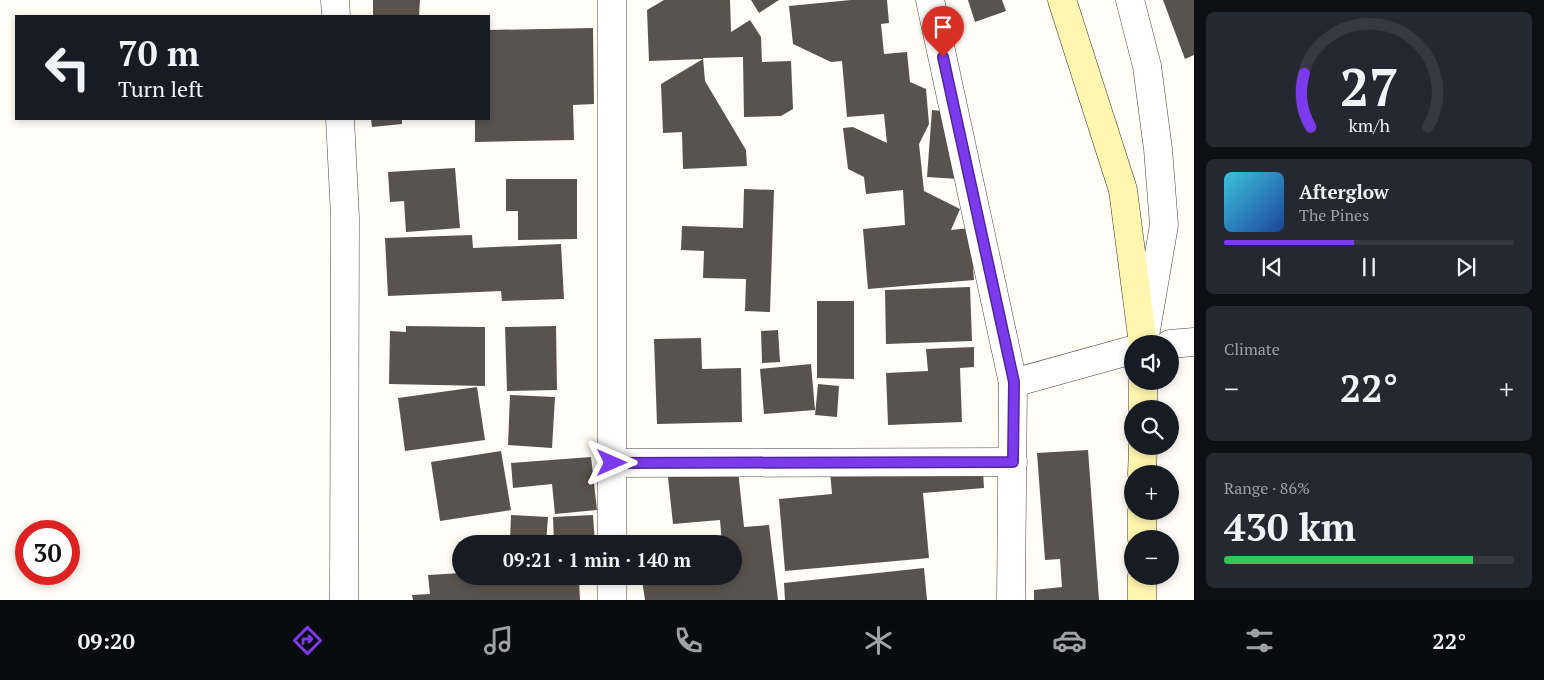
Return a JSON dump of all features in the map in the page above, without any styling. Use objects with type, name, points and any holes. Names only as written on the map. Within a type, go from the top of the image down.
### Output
[{"type":"street","points":[[335,0],[336,15]]},
{"type":"street","points":[[612,0],[612,535]]},
{"type":"street","points":[[930,0],[1014,382],[1011,600]]},
{"type":"street","points":[[1062,0],[1122,190],[1142,335]]},
{"type":"street","points":[[1130,0],[1147,66],[1158,149],[1164,225],[1145,335]]},
{"type":"street","points":[[340,120],[345,217],[344,600]]},
{"type":"street","points":[[1179,343],[1194,342]]},
{"type":"street","points":[[1014,382],[1124,352]]},
{"type":"street","points":[[612,463],[1013,462]]},
{"type":"street","points":[[612,585],[612,600]]},
{"type":"street","points":[[1142,585],[1142,600]]},
{"type":"building","points":[[373,0],[420,0],[419,15],[373,15]]},
{"type":"building","points":[[664,0],[730,0],[731,32],[750,20],[761,37],[762,62],[791,61],[793,109],[781,116],[744,117],[743,57],[703,58],[705,81],[746,150],[747,166],[683,169],[682,132],[663,133],[661,84],[703,59],[649,61],[647,10]]},
{"type":"building","points":[[751,0],[779,0],[759,13]]},
{"type":"building","points":[[851,0],[887,0],[889,23],[881,24],[884,54],[907,52],[910,82],[926,89],[929,124],[919,144],[924,191],[960,209],[951,230],[970,228],[974,280],[868,289],[863,229],[905,225],[903,190],[866,194],[864,177],[848,169],[843,128],[853,127],[887,143],[884,114],[847,117],[842,61],[831,62],[793,44],[789,6]]},
{"type":"building","points":[[968,0],[1002,0],[1006,11],[975,22]]},
{"type":"building","points":[[1163,0],[1194,0],[1194,55],[1185,59]]},
{"type":"building","points":[[593,28],[594,104],[573,105],[574,140],[475,142],[475,120],[490,120],[490,30]]},
{"type":"building","points":[[932,110],[963,113],[958,179],[927,177]]},
{"type":"building","points":[[371,120],[402,120],[402,124],[372,127]]},
{"type":"building","points":[[455,168],[460,228],[406,232],[404,201],[390,202],[388,172]]},
{"type":"building","points":[[506,179],[577,179],[577,239],[518,240],[518,211],[506,211]]},
{"type":"building","points":[[744,189],[774,190],[770,312],[745,311],[746,279],[703,278],[704,251],[681,250],[682,226],[743,228]]},
{"type":"building","points":[[472,235],[473,248],[561,244],[564,299],[502,301],[501,291],[388,296],[385,238]]},
{"type":"building","points":[[970,287],[972,341],[886,344],[885,290]]},
{"type":"building","points":[[817,301],[854,301],[854,379],[817,378]]},
{"type":"building","points":[[406,326],[485,327],[485,386],[389,384],[390,331],[406,332]]},
{"type":"building","points":[[556,326],[557,390],[507,391],[505,327]]},
{"type":"building","points":[[778,330],[780,362],[762,363],[761,331]]},
{"type":"building","points":[[701,338],[702,369],[741,368],[742,422],[657,424],[654,339]]},
{"type":"building","points":[[974,347],[974,367],[960,368],[962,422],[888,425],[886,373],[928,371],[926,349]]},
{"type":"building","points":[[811,364],[815,410],[764,414],[760,369]]},
{"type":"building","points":[[818,384],[839,386],[837,417],[815,415]]},
{"type":"building","points":[[477,387],[485,440],[405,451],[398,398]]},
{"type":"building","points":[[510,395],[555,397],[552,448],[508,445]]},
{"type":"building","points":[[1088,450],[1099,600],[1034,600],[1034,590],[1062,587],[1060,559],[1045,560],[1037,453]]},
{"type":"building","points":[[501,451],[511,510],[440,521],[431,462]]},
{"type":"building","points":[[591,457],[597,510],[555,514],[552,484],[513,488],[511,463]]},
{"type":"building","points":[[982,457],[984,488],[923,493],[929,558],[785,571],[779,499],[832,494],[830,471]]},
{"type":"building","points":[[737,461],[744,527],[769,525],[778,600],[645,600],[643,585],[742,585],[742,535],[721,535],[720,520],[673,524],[667,468]]},
{"type":"building","points":[[511,515],[548,517],[547,535],[510,535]]},
{"type":"building","points":[[593,515],[594,535],[554,535],[553,517]]},
{"type":"building","points":[[924,568],[927,600],[785,600],[784,583]]},
{"type":"building","points":[[452,574],[452,585],[579,585],[580,600],[413,600],[412,595],[430,594],[428,575]]},
{"type":"route","points":[[612,463],[1013,462],[1014,382],[943,57]]}]
